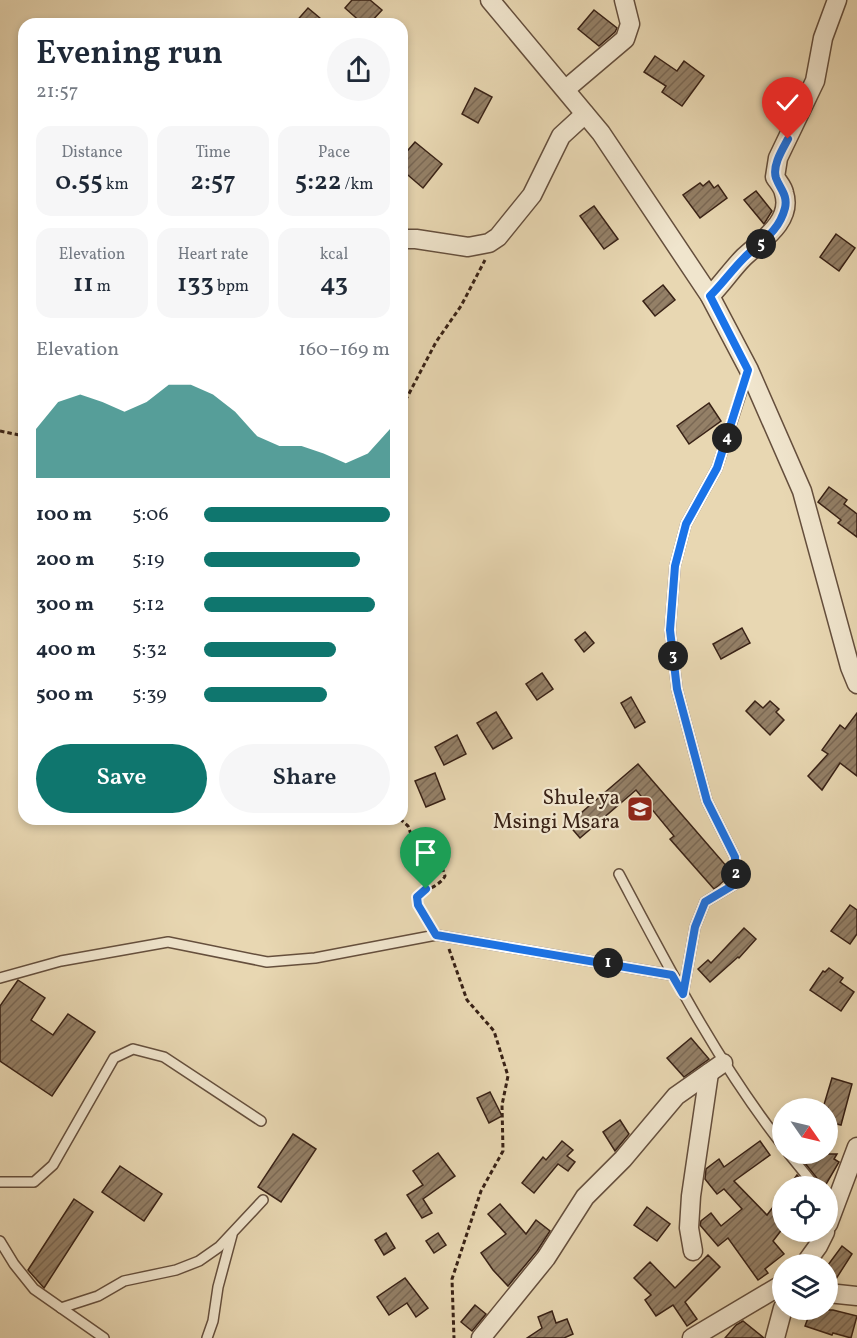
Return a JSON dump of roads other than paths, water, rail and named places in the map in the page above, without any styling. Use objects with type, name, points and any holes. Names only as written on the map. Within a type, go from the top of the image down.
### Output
[{"type":"street","points":[[490,0],[601,133],[710,296],[748,370],[802,491],[850,668],[857,684]]},
{"type":"street","points":[[566,89],[625,39],[630,24],[624,0]]},
{"type":"street","points":[[710,296],[744,258],[768,238],[779,222],[785,207],[785,193],[775,177],[778,158],[815,81],[823,38],[837,0]]},
{"type":"street","points":[[408,239],[468,247],[489,243],[498,237],[532,195],[561,136],[585,114]]},
{"type":"street","points":[[693,1251],[689,1228],[691,1197],[716,1068]]},
{"type":"street","points":[[481,1338],[546,1258],[585,1197],[622,1159],[676,1096],[716,1068]]},
{"type":"street","points":[[838,1193],[857,1147]]},
{"type":"street","points":[[692,1338],[772,1291]]},
{"type":"street","points":[[838,1294],[857,1296]]},
{"type":"street","points":[[775,1338],[780,1320]]},
{"type":"lane","points":[[683,994],[695,927],[705,902],[735,884],[736,870],[735,857],[707,801],[677,689],[670,630],[675,566],[686,524],[717,468],[748,370]]},
{"type":"lane","points":[[619,874],[683,994],[716,1068],[772,1132]]},
{"type":"lane","points":[[0,978],[61,962],[168,942],[267,963],[315,958],[436,935],[497,943],[672,975]]},
{"type":"lane","points":[[0,1182],[34,1182],[53,1165],[114,1058],[133,1049],[164,1057],[261,1121]]},
{"type":"lane","points":[[797,1164],[807,1176]]},
{"type":"lane","points":[[61,1308],[98,1296],[124,1281],[148,1274],[176,1270],[199,1261],[219,1247],[263,1200]]},
{"type":"lane","points":[[207,1338],[213,1321],[218,1287],[232,1232]]},
{"type":"lane","points":[[0,1240],[14,1264],[34,1290],[104,1338]]},
{"type":"place","name":"Shule ya Msingi Msara","points":[[640,809]]}]
